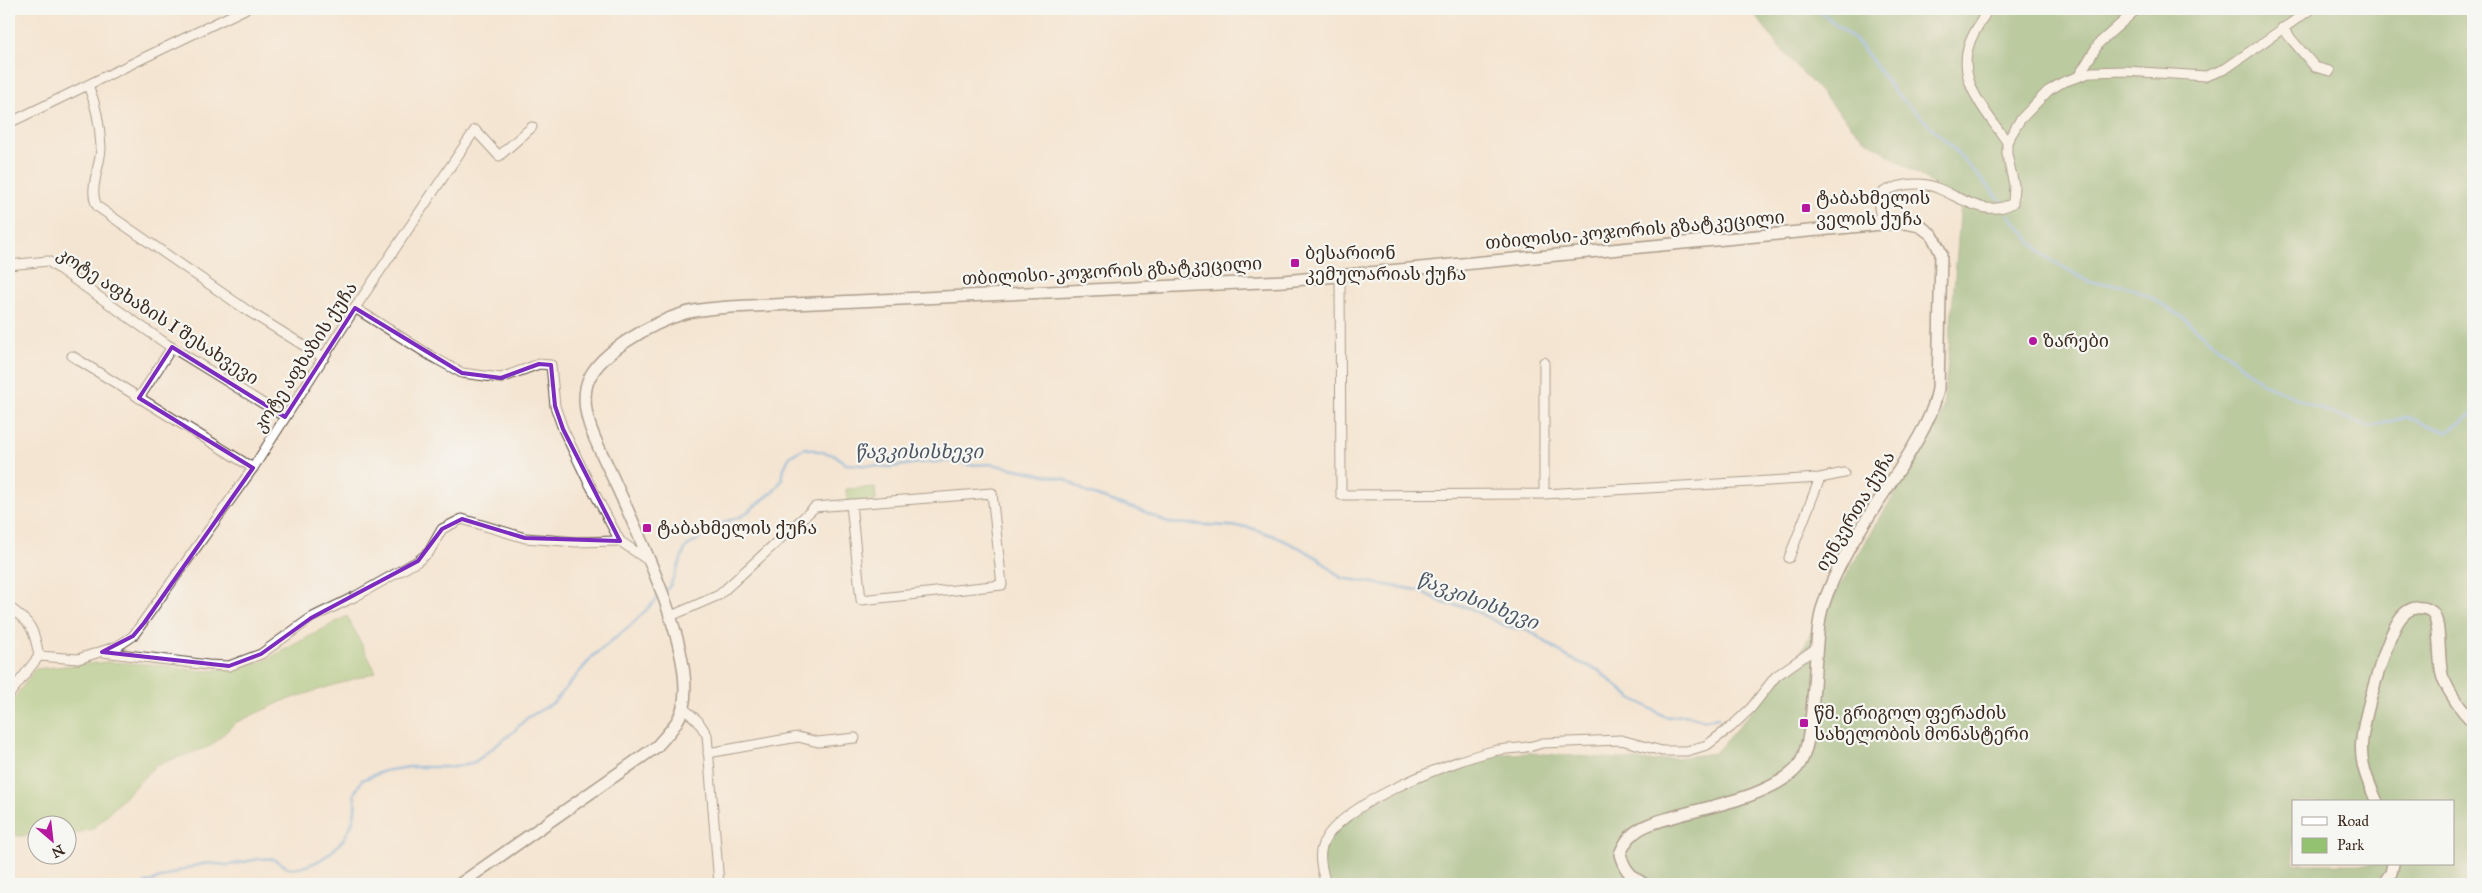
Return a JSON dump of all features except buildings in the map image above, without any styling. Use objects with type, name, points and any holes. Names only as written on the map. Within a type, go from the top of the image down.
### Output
[{"type":"main road","name":"იუნკერთა ქუჩა","points":[[1644,884],[1634,879],[1623,864],[1620,854],[1632,834],[1653,823],[1758,792],[1784,780],[1797,769],[1805,754],[1810,732],[1815,649],[1822,610],[1841,562],[1919,437],[1934,406],[1938,389],[1941,253],[1932,235],[1920,226],[1905,223],[1882,224]]},
{"type":"main road","name":"თბილისი-კოჯორის გზატკეცილი","points":[[671,616],[595,438],[585,402],[586,387],[603,360],[627,341],[655,325],[686,312],[730,306],[1284,281],[1882,224]]},
{"type":"main road","points":[[2376,800],[2365,776],[2362,759],[2362,739],[2384,654],[2397,624],[2404,614],[2415,608],[2424,608],[2432,612],[2436,620],[2439,662],[2443,678],[2457,702],[2473,722]]},
{"type":"main road","points":[[460,884],[656,747],[672,730],[683,708],[685,684],[671,616]]},
{"type":"main road","points":[[2383,884],[2391,873],[2393,866]]},
{"type":"street","points":[[9,123],[245,9]]},
{"type":"street","points":[[1988,9],[1970,42],[1964,67],[1971,89],[2007,142]]},
{"type":"street","points":[[2078,77],[2099,43],[2136,9]]},
{"type":"street","points":[[1882,224],[1877,196],[1895,187],[1915,184],[1935,187],[1958,200],[1983,208],[2002,209],[2013,203],[2014,185],[2007,154],[2007,142],[2020,120],[2039,98],[2063,82],[2092,72],[2125,71],[2206,76],[2225,69],[2311,9]]},
{"type":"street","points":[[2282,28],[2316,67],[2330,71]]},
{"type":"street","points":[[88,85],[100,124],[101,160],[93,195],[98,208],[248,311],[324,358]]},
{"type":"street","name":"კოტე აფხაზის ქუჩა","points":[[39,656],[78,659],[118,646],[133,636],[252,468],[355,308],[475,130],[499,156],[532,127]]},
{"type":"street","name":"კოტე აფხაზის I შესახვევი","points":[[9,265],[48,261],[172,347],[285,417]]},
{"type":"street","points":[[1340,275],[1341,495],[1544,494],[1820,478],[1844,473]]},
{"type":"street","points":[[355,308],[462,373],[501,378],[539,364],[551,364],[555,406],[563,429],[620,541],[649,561]]},
{"type":"street","points":[[139,398],[172,347]]},
{"type":"street","points":[[72,356],[252,468]]},
{"type":"street","points":[[1544,362],[1544,494]]},
{"type":"street","points":[[1789,558],[1820,478]]},
{"type":"street","points":[[671,616],[719,595],[815,507],[992,492],[1002,585],[861,600],[851,504]]},
{"type":"street","points":[[102,652],[208,666],[229,666],[261,654],[312,618],[418,561],[429,552],[442,529],[462,518],[525,538],[576,542],[620,541]]},
{"type":"street","points":[[9,607],[28,621],[36,638],[39,656],[9,695]]},
{"type":"street","points":[[1326,884],[1322,870],[1321,849],[1332,830],[1344,817],[1386,793],[1458,760],[1496,750],[1530,748],[1542,743],[1621,740],[1662,751],[1687,751],[1707,745],[1731,727],[1751,708],[1776,676],[1815,649]]},
{"type":"street","points":[[683,708],[698,721],[707,735],[718,874],[721,884]]},
{"type":"street","points":[[708,753],[798,737],[818,742],[855,738]]},
{"type":"highlighted area","points":[[355,308],[462,373],[501,378],[539,364],[551,365],[555,406],[563,429],[620,541],[525,538],[462,519],[442,529],[418,561],[311,618],[261,654],[229,666],[102,652],[133,636],[144,623],[253,468],[139,398],[172,347],[285,417]]},
{"type":"green space","points":[[1751,9],[2473,9],[2473,884],[1328,884],[1324,870],[1324,849],[1345,818],[1423,778],[1460,762],[1498,754],[1531,753],[1651,761],[1715,753],[1792,666],[1942,414],[1961,203],[1862,137],[1778,46]]},
{"type":"green space","points":[[875,487],[876,501],[847,503],[846,489]]},
{"type":"green space","points":[[347,616],[376,672],[283,701],[235,723],[211,746],[156,765],[93,829],[78,833],[78,816],[28,816],[28,835],[18,836],[9,831],[9,706],[35,669],[106,662],[148,664],[202,671],[262,662]]},
{"type":"waterway","points":[[1817,9],[1860,44],[1894,91],[1947,142],[2004,204]]},
{"type":"waterway","points":[[2009,215],[2044,256],[2089,282],[2126,286],[2152,298],[2182,317],[2261,382],[2313,406],[2370,427],[2406,417],[2447,432],[2473,414]]},
{"type":"waterway","name":"წავკისისხევი","points":[[664,592],[670,586],[686,547],[725,522],[742,516],[773,492],[782,480],[784,468],[790,456],[805,448],[835,455],[846,464],[891,467],[918,463],[956,461],[969,465],[991,464],[1065,479],[1088,493],[1145,512],[1168,523],[1248,527],[1274,536],[1319,559],[1341,578],[1418,590],[1446,604],[1467,607],[1505,626],[1530,631],[1569,658],[1598,670],[1630,697],[1666,717],[1686,715],[1704,720],[1718,718]]},
{"type":"waterway","name":"წავკისისხევი","points":[[144,884],[205,863],[228,865],[268,858],[290,868],[303,867],[316,862],[339,844],[347,833],[353,820],[354,794],[362,780],[384,771],[409,767],[454,767],[475,762],[512,733],[527,718],[553,703],[594,655],[630,626],[660,596]]},
{"type":"place","name":"ტაბახმელის ველის ქუჩა","points":[[1806,208]]},
{"type":"place","name":"ბესარიონ კემულარიას ქუჩა","points":[[1295,263]]},
{"type":"place","name":"ზარები","points":[[2033,341]]},
{"type":"place","name":"ტაბახმელის ქუჩა","points":[[647,528]]},
{"type":"place","name":"წმ. გრიგოლ ფერაძის სახელობის მონასტერი","points":[[1804,723]]}]
